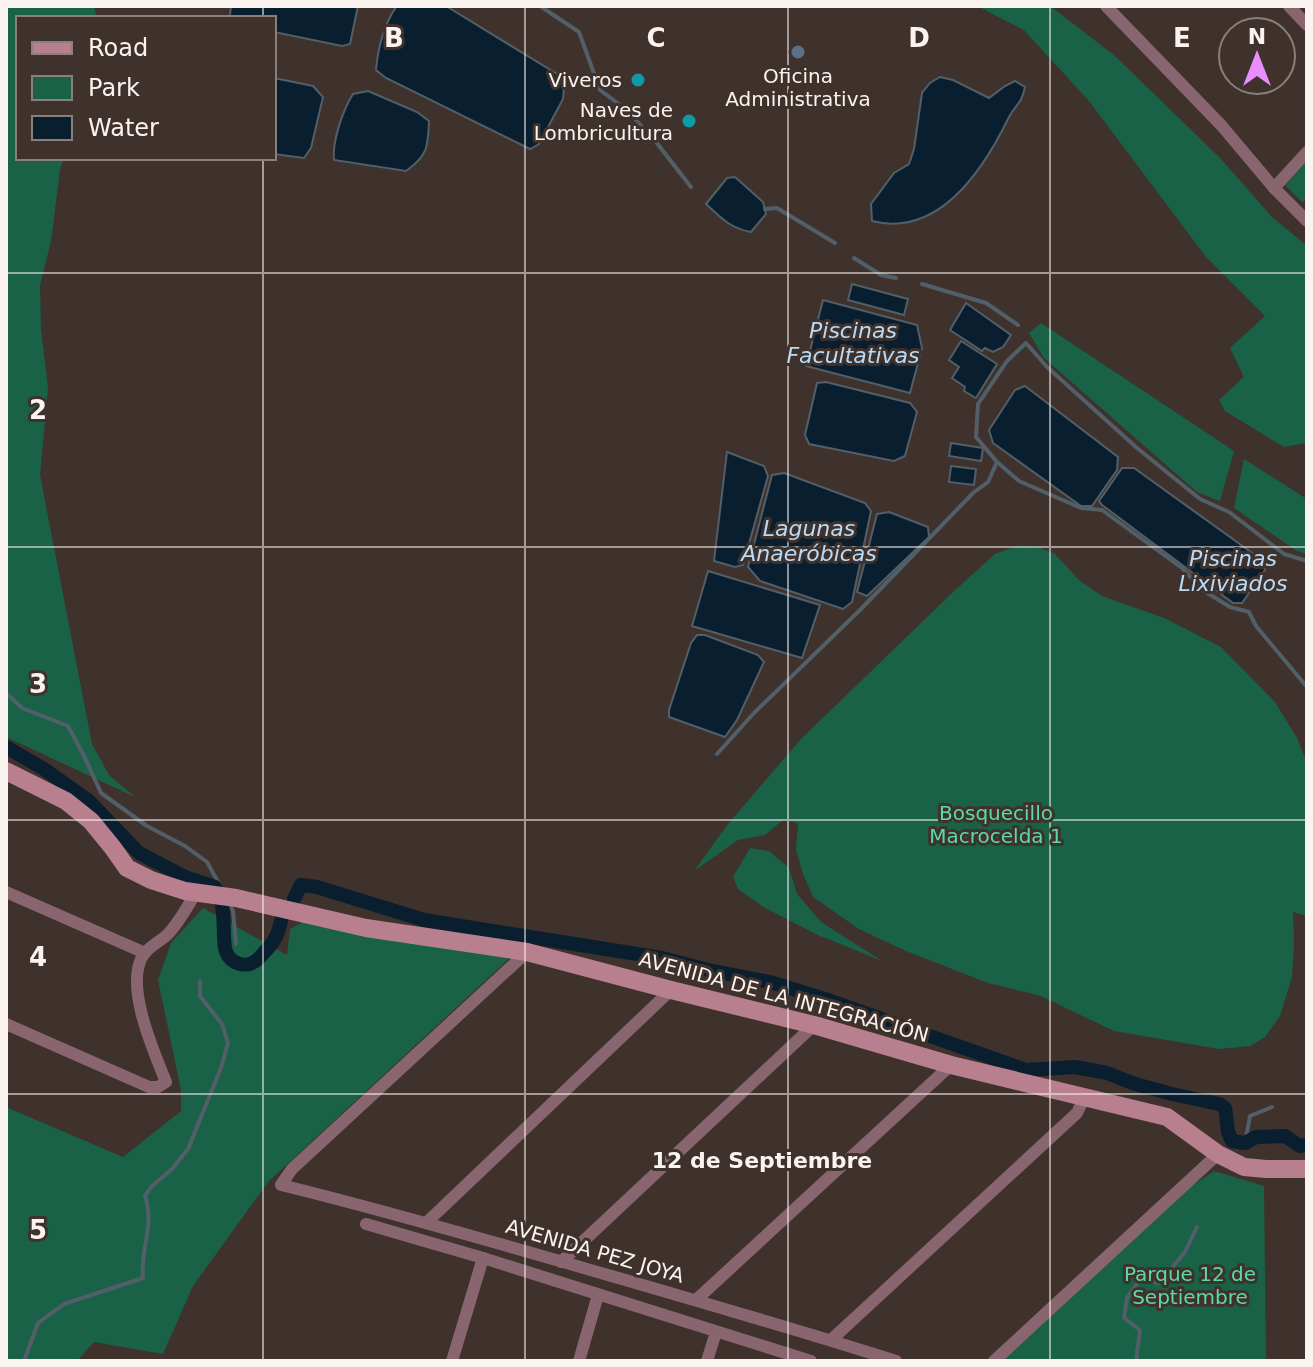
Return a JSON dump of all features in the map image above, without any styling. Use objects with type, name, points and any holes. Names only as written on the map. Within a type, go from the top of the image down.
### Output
[{"type":"street","points":[[1106,6],[1221,125],[1274,188],[1307,221]]},
{"type":"street","points":[[1289,6],[1307,25]]},
{"type":"street","points":[[1274,188],[1307,152]]},
{"type":"street","name":"AVENIDA DE LA INTEGRACIÓN","points":[[6,771],[66,801],[91,821],[127,868],[185,891],[236,898],[366,928],[527,952],[814,1025],[951,1065],[1167,1117],[1218,1154],[1244,1167],[1307,1169]]},
{"type":"street","points":[[6,892],[145,953]]},
{"type":"street","points":[[6,1024],[149,1087],[158,1087],[166,1082],[149,1039],[137,979],[145,953],[179,922],[202,893]]},
{"type":"street","name":"AVENIDA PEZ JOYA","points":[[527,952],[292,1169],[281,1185],[696,1300],[896,1361]]},
{"type":"street","points":[[426,1223],[671,990]]},
{"type":"street","points":[[561,1262],[814,1025]]},
{"type":"street","points":[[696,1300],[951,1065]]},
{"type":"street","points":[[831,1340],[1077,1113],[1085,1096]]},
{"type":"street","points":[[994,1361],[1218,1154]]},
{"type":"street","name":"AVENIDA PEZ JOYA","points":[[366,1224],[811,1361]]},
{"type":"street","points":[[452,1361],[483,1258]]},
{"type":"street","points":[[579,1361],[598,1295]]},
{"type":"street","points":[[707,1361],[716,1332]]},
{"type":"green space","points":[[6,6],[94,6],[96,16],[16,16],[16,160],[63,160],[51,241],[40,285],[41,329],[48,388],[40,475],[92,744],[109,775],[135,797],[6,737]]},
{"type":"green space","points":[[977,6],[1050,6],[1114,55],[1220,158],[1272,217],[1307,246],[1307,443],[1284,447],[1225,411],[1219,400],[1244,377],[1230,348],[1265,316],[1206,257],[1089,101],[1024,30]]},
{"type":"green space","points":[[1307,161],[1307,193],[1303,203],[1285,185]]},
{"type":"green space","points":[[1041,323],[1234,451],[1220,501],[1197,492],[1044,358],[1029,333]]},
{"type":"green space","points":[[1244,459],[1307,499],[1307,554],[1297,551],[1234,508]]},
{"type":"green space","name":"Bosquecillo Macrocelda 1","points":[[1018,546],[1038,547],[1055,554],[1079,580],[1102,596],[1164,618],[1221,647],[1275,702],[1297,738],[1307,763],[1307,916],[1293,912],[1292,977],[1280,1016],[1265,1037],[1250,1046],[1219,1049],[1114,1031],[1041,996],[988,983],[859,929],[813,897],[796,849],[798,823],[783,820],[765,835],[738,840],[694,871],[728,824],[801,739],[995,554]]},
{"type":"green space","points":[[750,848],[769,851],[789,868],[797,894],[821,922],[882,961],[818,935],[765,908],[738,889],[733,877]]},
{"type":"green space","points":[[203,908],[287,955],[290,929],[303,922],[513,955],[268,1182],[193,1286],[163,1354],[94,1342],[77,1361],[6,1361],[6,1107],[123,1157],[181,1111],[181,1090],[158,980],[171,943]]},
{"type":"green space","name":"Parque 12 de Septiembre","points":[[1214,1171],[1264,1186],[1266,1361],[1001,1361],[1193,1185]]},
{"type":"water","points":[[231,6],[358,6],[350,44],[342,46],[276,32],[276,16],[230,15]]},
{"type":"water","points":[[446,6],[557,74],[564,88],[563,99],[539,144],[530,149],[386,78],[376,70],[382,37],[396,7]]},
{"type":"water","points":[[940,77],[989,98],[1015,81],[1025,87],[1020,102],[986,159],[956,196],[938,210],[918,219],[896,224],[872,221],[871,204],[894,173],[909,164],[922,93]]},
{"type":"water","points":[[276,78],[313,86],[323,97],[311,148],[304,158],[276,154]]},
{"type":"water","points":[[368,91],[417,112],[429,121],[425,150],[406,171],[334,160],[336,135],[349,101],[353,94]]},
{"type":"water","points":[[735,177],[763,202],[766,214],[751,232],[731,225],[706,204],[727,178]]},
{"type":"water","name":"Piscinas Facultativas","points":[[852,284],[908,299],[904,315],[848,300]]},
{"type":"water","name":"Piscinas Facultativas","points":[[823,300],[917,325],[922,348],[910,393],[806,366]]},
{"type":"water","points":[[966,303],[1011,335],[1003,347],[993,352],[985,348],[982,351],[950,330]]},
{"type":"water","points":[[961,341],[997,364],[976,398],[952,378],[959,367],[949,360]]},
{"type":"water","name":"Lagunas Anaeróbicas","points":[[826,382],[910,403],[917,412],[905,456],[894,461],[809,444],[805,435],[817,383]]},
{"type":"water","points":[[1025,386],[1118,457],[1117,470],[1092,506],[1081,506],[993,443],[989,430],[1015,390]]},
{"type":"water","points":[[951,443],[983,448],[981,461],[949,456]]},
{"type":"water","name":"Lagunas Anaeróbicas","points":[[727,452],[764,466],[768,476],[743,565],[735,567],[714,561]]},
{"type":"water","points":[[951,466],[976,469],[974,485],[949,482]]},
{"type":"water","name":"Piscinas Lixiviados","points":[[1122,468],[1134,468],[1262,560],[1265,570],[1242,603],[1233,603],[1102,505],[1099,501]]},
{"type":"water","name":"Lagunas Anaeróbicas","points":[[784,473],[865,503],[871,511],[852,602],[843,609],[760,581],[748,567],[772,475]]},
{"type":"water","name":"Lagunas Anaeróbicas","points":[[889,512],[928,527],[929,537],[867,596],[857,592],[877,514]]},
{"type":"water","name":"Lagunas Anaeróbicas","points":[[708,571],[820,605],[802,658],[692,626]]},
{"type":"water","points":[[697,635],[705,635],[758,655],[764,662],[737,720],[725,737],[669,717],[691,643]]},
{"type":"waterway","points":[[540,6],[579,32],[600,90],[627,110],[691,187]]},
{"type":"waterway","points":[[765,209],[777,208],[835,243]]},
{"type":"waterway","points":[[854,258],[881,275],[896,278]]},
{"type":"waterway","points":[[922,284],[986,303],[1018,325]]},
{"type":"waterway","points":[[717,754],[973,493],[988,482],[997,462],[976,437],[978,404],[1007,361],[1026,343],[1047,367],[1137,448],[1200,499],[1229,512],[1284,554],[1307,561]]},
{"type":"waterway","points":[[997,462],[1019,481],[1081,508],[1102,510],[1182,568],[1204,591],[1230,607],[1249,612],[1256,626],[1307,687]]},
{"type":"waterway","points":[[6,693],[22,708],[68,726],[101,793],[147,826],[185,846],[207,862],[222,889]]},
{"type":"waterway","points":[[6,747],[89,801],[139,853],[185,877],[215,887],[223,909],[225,948],[230,958],[238,964],[249,964],[258,959],[274,940],[282,917]]},
{"type":"waterway","points":[[294,899],[301,885],[317,887],[424,920],[662,958],[770,982],[1026,1070],[1075,1067],[1219,1104],[1225,1108],[1232,1141],[1245,1143],[1256,1137],[1285,1136],[1300,1146],[1307,1145]]},
{"type":"waterway","points":[[229,904],[233,911],[236,944]]},
{"type":"waterway","points":[[24,1361],[38,1323],[64,1304],[143,1278],[148,1227],[145,1196],[188,1149],[228,1043],[222,1024],[200,996],[200,981]]},
{"type":"waterway","points":[[1245,1143],[1250,1116],[1272,1107]]},
{"type":"waterway","points":[[1136,1361],[1140,1330],[1124,1318],[1127,1298],[1140,1280],[1159,1283],[1185,1252],[1197,1227]]},
{"type":"place","name":"Oficina Administrativa","points":[[798,52]]},
{"type":"place","name":"Viveros","points":[[638,80]]},
{"type":"place","name":"Naves de Lombricultura","points":[[689,121]]},
{"type":"district","name":"12 de Septiembre","points":[[762,1160]]}]
